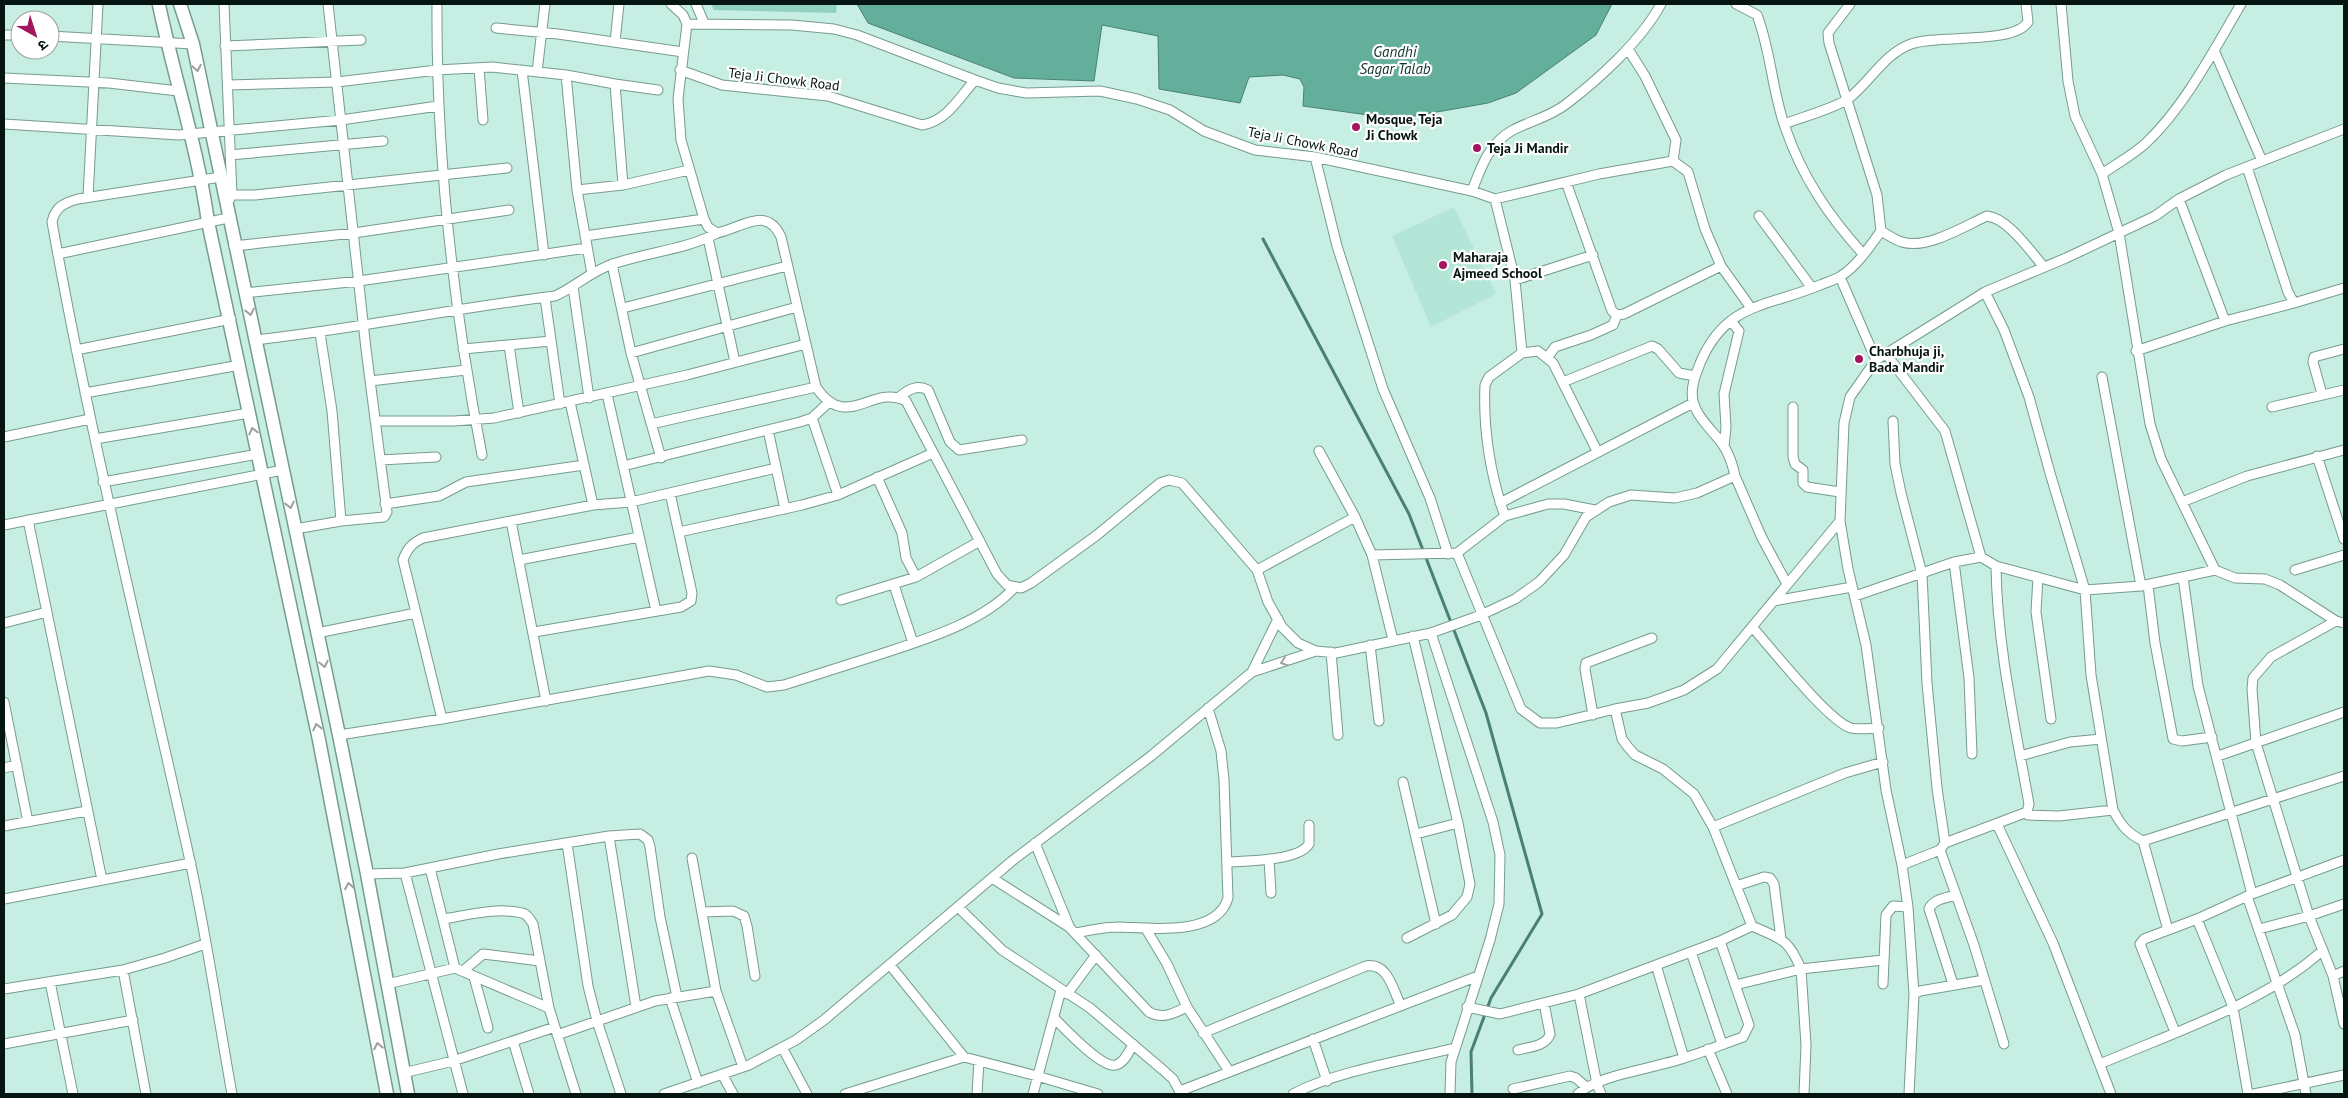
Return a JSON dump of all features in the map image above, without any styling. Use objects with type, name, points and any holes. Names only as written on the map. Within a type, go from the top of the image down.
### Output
[{"type":"main road","points":[[174,4],[157,4],[201,179],[208,222],[231,319],[249,413],[328,781],[387,1094]]},
{"type":"main road","points":[[180,4],[192,44],[229,206],[234,246],[353,802],[408,1094]]},
{"type":"main road","points":[[284,572],[303,567]]},
{"type":"main road","points":[[328,781],[336,782],[348,778]]},
{"type":"main road","points":[[333,809],[341,802],[353,802]]},
{"type":"main road","points":[[370,1007],[390,1004]]},
{"type":"street","points":[[88,197],[98,38],[98,4]]},
{"type":"street","points":[[224,4],[231,130],[229,206]]},
{"type":"street","points":[[295,529],[341,521],[384,517],[387,512],[363,325],[328,4]]},
{"type":"street","points":[[437,4],[436,70],[446,219],[466,370],[482,455]]},
{"type":"street","points":[[537,72],[545,4]]},
{"type":"street","points":[[615,42],[618,4]]},
{"type":"street","points":[[672,4],[683,15],[687,24],[678,99],[681,140],[704,219],[708,227],[717,232]]},
{"type":"street","points":[[696,4],[704,22]]},
{"type":"street","points":[[1472,191],[1484,158],[1494,146],[1512,130],[1540,120],[1564,106],[1628,49],[1661,4]]},
{"type":"street","points":[[1736,4],[1757,15],[1784,124],[1817,196],[1834,221],[1863,254]]},
{"type":"street","points":[[1839,4],[1841,14]]},
{"type":"street","points":[[1787,584],[1762,538],[1724,447],[1705,423],[1693,402],[1695,376],[1708,346],[1720,328],[1751,308],[1840,277],[1863,254],[1881,231],[1877,195],[1829,43],[1828,33],[1850,4]]},
{"type":"street","points":[[1784,124],[1847,100],[1894,54],[1909,44],[1924,40],[1972,39],[2024,28],[2028,22],[2026,4]]},
{"type":"street","points":[[2061,4],[2068,81],[2075,116],[2102,174],[2118,233],[2136,351],[2150,424],[2161,459],[2215,570]]},
{"type":"street","points":[[2102,174],[2145,144],[2170,116],[2214,50],[2241,4]]},
{"type":"street","points":[[687,24],[704,22],[792,25],[834,29],[857,35],[975,80]]},
{"type":"street","points":[[496,28],[542,32],[683,52]]},
{"type":"street","points":[[60,36],[166,41],[192,44]]},
{"type":"street","points":[[225,46],[360,40]]},
{"type":"street","points":[[1628,49],[1645,76],[1676,140],[1673,161]]},
{"type":"street","points":[[2214,50],[2262,161]]},
{"type":"street","points":[[228,85],[337,82],[436,70],[479,68],[566,75],[658,90]]},
{"type":"street","points":[[479,68],[483,120]]},
{"type":"street","points":[[522,70],[544,255]]},
{"type":"street","name":"Teja Ji Chowk Road","points":[[680,70],[722,85],[828,96],[922,125],[934,123],[945,115],[975,80],[998,88],[1026,92],[1100,91],[1137,99],[1170,110],[1204,131],[1254,150],[1315,157],[1472,191],[1495,198]]},
{"type":"street","points":[[566,75],[577,190],[592,274]]},
{"type":"street","points":[[4,78],[94,82],[178,91]]},
{"type":"street","points":[[616,84],[623,184]]},
{"type":"street","points":[[4,124],[174,136],[341,120],[438,106]]},
{"type":"street","points":[[1909,1094],[1914,994],[1908,907],[1902,866],[1886,790],[1879,728],[1866,645],[1853,591],[1840,521],[1844,423],[1850,397],[1876,360],[1985,292],[2155,216],[2179,199],[2247,166],[2344,129]]},
{"type":"street","points":[[230,156],[383,140]]},
{"type":"street","points":[[1315,157],[1337,246],[1383,389],[1521,709],[1540,723],[1557,724],[1648,703],[1684,690],[1701,681],[1717,669],[1753,628],[1840,521]]},
{"type":"street","points":[[1522,352],[1515,280],[1495,198],[1673,161],[1688,172],[1704,229],[1721,266],[1751,308]]},
{"type":"street","points":[[2247,166],[2288,292],[2294,303]]},
{"type":"street","points":[[58,254],[208,222],[229,206],[255,195],[507,168]]},
{"type":"street","points":[[577,190],[623,184],[689,170]]},
{"type":"street","points":[[221,177],[66,202],[54,213],[52,222],[94,439],[191,863],[232,1094]]},
{"type":"street","points":[[1566,182],[1612,310],[1616,314],[1624,314],[1721,266]]},
{"type":"street","points":[[2179,199],[2225,321]]},
{"type":"street","points":[[234,246],[354,233],[509,210]]},
{"type":"street","points":[[1759,216],[1812,288]]},
{"type":"street","points":[[1881,231],[1903,243],[1918,244],[1935,239],[1987,216],[1996,217],[2009,227],[2044,267]]},
{"type":"street","points":[[585,236],[704,219]]},
{"type":"street","points":[[255,340],[320,333],[457,309],[555,296],[612,264],[708,238],[717,232],[757,220],[765,220],[772,223],[781,237],[816,387],[828,403],[833,406],[846,408],[890,397],[899,397],[906,401],[997,574],[1007,585],[1021,588],[1031,583],[1097,535],[1160,484],[1169,480],[1182,483],[1256,570],[1268,602],[1282,626],[1298,643],[1316,651],[1331,652],[1434,632],[1481,615],[1515,599],[1539,582],[1564,555],[1586,517],[1609,502],[1631,495],[1675,498],[1697,494],[1735,476]]},
{"type":"street","points":[[708,238],[736,362]]},
{"type":"street","points":[[245,293],[359,281],[452,266],[587,248]]},
{"type":"street","points":[[1515,280],[1592,255]]},
{"type":"street","points":[[612,264],[623,308],[631,353],[661,458]]},
{"type":"street","points":[[623,308],[787,266]]},
{"type":"street","points":[[1840,277],[1876,360]]},
{"type":"street","points":[[573,287],[589,398]]},
{"type":"street","points":[[2136,351],[2225,321],[2344,288]]},
{"type":"street","points":[[1985,292],[2004,330],[2029,397],[2085,590],[2090,675],[2113,810],[2122,826],[2129,834],[2143,840],[2231,814],[2344,776]]},
{"type":"street","points":[[545,298],[560,404]]},
{"type":"street","points":[[631,353],[797,307]]},
{"type":"street","points":[[1547,358],[1554,347],[1592,335],[1613,325],[1616,314]]},
{"type":"street","points":[[76,350],[231,319]]},
{"type":"street","points":[[1724,447],[1726,428],[1724,394],[1739,331],[1731,321]]},
{"type":"street","points":[[320,333],[332,411],[341,521]]},
{"type":"street","points":[[463,349],[551,341]]},
{"type":"street","points":[[375,421],[475,420],[518,413],[607,394],[806,344]]},
{"type":"street","points":[[509,345],[518,413]]},
{"type":"street","points":[[1563,382],[1652,346],[1658,349],[1679,372],[1695,376]]},
{"type":"street","points":[[2322,394],[2313,362],[2314,357],[2344,349]]},
{"type":"street","points":[[1505,516],[1500,503],[1488,445],[1485,385],[1489,377],[1522,352],[1538,352],[1553,363],[1598,451]]},
{"type":"street","points":[[1886,354],[1945,431],[1980,557]]},
{"type":"street","points":[[85,393],[240,365]]},
{"type":"street","points":[[370,381],[466,370]]},
{"type":"street","points":[[2102,377],[2145,586],[2173,739],[2182,741],[2212,736]]},
{"type":"street","points":[[651,424],[816,387]]},
{"type":"street","points":[[899,397],[914,388],[923,387],[928,390],[950,442],[959,450],[1022,440]]},
{"type":"street","points":[[2272,407],[2344,390]]},
{"type":"street","points":[[607,394],[656,611]]},
{"type":"street","points":[[570,402],[593,506]]},
{"type":"street","points":[[1500,503],[1693,402]]},
{"type":"street","points":[[623,466],[661,458],[812,418],[828,403]]},
{"type":"street","points":[[1793,407],[1793,457],[1795,464],[1803,470],[1803,483],[1807,487],[1840,492]]},
{"type":"street","points":[[94,439],[249,413]]},
{"type":"street","points":[[812,418],[838,495]]},
{"type":"street","points":[[4,437],[90,419]]},
{"type":"street","points":[[1893,421],[1895,464],[1922,574],[1928,693],[1942,847],[2004,1044]]},
{"type":"street","points":[[768,430],[785,508]]},
{"type":"street","points":[[2182,502],[2246,476],[2344,450]]},
{"type":"street","points":[[1319,451],[1355,517],[1372,555],[1393,640]]},
{"type":"street","points":[[679,532],[838,495],[933,453]]},
{"type":"street","points":[[104,482],[258,454]]},
{"type":"street","points":[[2317,456],[2344,539]]},
{"type":"street","points":[[380,460],[436,457]]},
{"type":"street","points":[[385,504],[439,496],[466,482],[584,465]]},
{"type":"street","points":[[442,720],[403,560],[406,550],[414,542],[423,538],[511,521],[593,506],[631,502],[776,468]]},
{"type":"street","points":[[4,525],[283,470]]},
{"type":"street","points":[[877,478],[902,533],[906,558],[916,577]]},
{"type":"street","points":[[534,632],[681,607],[691,601],[692,593],[670,493]]},
{"type":"street","points":[[1372,555],[1434,555],[1453,553],[1505,516],[1548,504],[1564,504],[1595,510]]},
{"type":"street","points":[[1256,570],[1355,517]]},
{"type":"street","points":[[28,520],[102,880]]},
{"type":"street","points":[[511,521],[546,701]]},
{"type":"street","points":[[519,560],[639,537]]},
{"type":"street","points":[[841,600],[916,577],[980,541]]},
{"type":"street","points":[[2295,570],[2344,555]]},
{"type":"street","points":[[1774,600],[1853,591],[1922,574],[1954,562],[1980,557],[1996,566],[2085,590],[2145,586],[2215,570],[2235,578],[2265,579],[2280,585],[2340,622]]},
{"type":"street","points":[[1954,562],[1969,678],[1972,754]]},
{"type":"street","points":[[1996,566],[1996,600],[2001,648],[2029,804],[2027,812]]},
{"type":"street","points":[[2038,577],[2036,612],[2051,719]]},
{"type":"street","points":[[2183,577],[2198,686],[2218,756],[2259,929],[2279,984],[2294,1035],[2306,1094]]},
{"type":"street","points":[[894,585],[913,643]]},
{"type":"street","points":[[339,735],[442,720],[709,671],[736,675],[767,688],[784,685],[932,637],[989,609],[999,603],[1014,588]]},
{"type":"street","points":[[4,623],[47,612]]},
{"type":"street","points":[[317,633],[416,613]]},
{"type":"street","points":[[1252,672],[1278,619]]},
{"type":"street","points":[[2340,622],[2271,657],[2254,678],[2252,689],[2256,743],[2309,916],[2333,976],[2342,1008],[2344,1024]]},
{"type":"street","points":[[1753,628],[1813,697],[1839,721],[1851,728],[1879,728]]},
{"type":"street","points":[[1434,632],[1493,822],[1500,855],[1499,904],[1490,940],[1450,1062],[1450,1094]]},
{"type":"street","points":[[1407,938],[1452,915],[1467,897],[1470,884],[1458,823],[1413,636]]},
{"type":"street","points":[[1593,715],[1585,670],[1586,663],[1652,638]]},
{"type":"street","points":[[1370,645],[1379,721]]},
{"type":"street","points":[[664,1094],[743,1067],[782,1047],[824,1020],[992,878],[1151,756],[1252,672],[1316,651]]},
{"type":"street","points":[[1331,652],[1338,735]]},
{"type":"street","points":[[4,702],[28,822]]},
{"type":"street","points":[[1073,930],[1117,927],[1146,929],[1182,927],[1208,921],[1220,914],[1225,907],[1228,898],[1224,780],[1221,751],[1208,708]]},
{"type":"street","points":[[1615,710],[1622,739],[1635,755],[1663,769],[1694,794],[1713,827],[1752,926],[1781,939],[1793,950],[1801,969],[1806,1045],[1804,1094]]},
{"type":"street","points":[[2218,756],[2344,712]]},
{"type":"street","points":[[2020,756],[2070,742],[2101,739]]},
{"type":"street","points":[[1713,827],[1845,772],[1883,762]]},
{"type":"street","points":[[4,768],[17,765]]},
{"type":"street","points":[[1403,782],[1436,924]]},
{"type":"street","points":[[1902,866],[1942,847],[2027,812],[2028,814],[2059,816],[2113,810]]},
{"type":"street","points":[[4,826],[88,811]]},
{"type":"street","points":[[1416,834],[1458,823]]},
{"type":"street","points":[[1998,824],[2053,943],[2111,1094]]},
{"type":"street","points":[[1227,862],[1269,859],[1300,853],[1309,844],[1308,825]]},
{"type":"street","points":[[367,874],[405,873],[498,854],[609,836],[640,834],[648,840],[674,998],[698,1082]]},
{"type":"street","points":[[609,836],[636,1007]]},
{"type":"street","points":[[2143,840],[2168,930]]},
{"type":"street","points":[[567,843],[582,952],[597,1021],[621,1094]]},
{"type":"street","points":[[1036,843],[1073,930]]},
{"type":"street","points":[[692,858],[716,991],[743,1067]]},
{"type":"street","points":[[1269,859],[1271,893]]},
{"type":"street","points":[[2175,1032],[2140,944],[2144,939],[2197,919],[2298,876],[2344,860]]},
{"type":"street","points":[[4,899],[191,863]]},
{"type":"street","points":[[430,868],[443,919],[459,969],[549,1008]]},
{"type":"street","points":[[405,873],[453,1062],[463,1094]]},
{"type":"street","points":[[1736,886],[1764,877],[1770,878],[1774,884],[1781,939]]},
{"type":"street","points":[[992,878],[1073,930],[1149,1012],[1157,1017],[1164,1017],[1187,1007]]},
{"type":"street","points":[[1953,984],[1929,910],[1932,904],[1956,895]]},
{"type":"street","points":[[2259,929],[2309,916],[2344,904]]},
{"type":"street","points":[[1883,984],[1886,915],[1893,906],[1908,907]]},
{"type":"street","points":[[958,907],[1002,950],[1090,1008],[1173,1079],[1181,1093],[1229,1071],[1478,976]]},
{"type":"street","points":[[702,912],[733,911],[744,916],[748,926],[754,976]]},
{"type":"street","points":[[443,919],[492,912],[523,913],[533,924],[549,1008],[576,1094]]},
{"type":"street","points":[[2197,919],[2233,1007],[2248,1094]]},
{"type":"street","points":[[1467,1007],[1493,1014],[1579,994],[1720,941],[1752,926]]},
{"type":"street","points":[[1146,929],[1167,964],[1187,1007],[1229,1071]]},
{"type":"street","points":[[1578,1094],[1596,1084],[1684,1058],[1743,1037],[1749,1025],[1720,941]]},
{"type":"street","points":[[4,989],[124,970],[205,944]]},
{"type":"street","points":[[2100,1064],[2233,1007],[2279,984],[2303,968],[2323,950]]},
{"type":"street","points":[[1691,952],[1722,1044]]},
{"type":"street","points":[[387,984],[430,973],[459,969],[484,954],[540,961]]},
{"type":"street","points":[[1033,1094],[1054,1018],[1064,992],[1096,955]]},
{"type":"street","points":[[1735,985],[1801,969],[1883,960]]},
{"type":"street","points":[[890,965],[964,1057]]},
{"type":"street","points":[[1203,1033],[1366,966],[1375,965],[1381,967],[1400,1006]]},
{"type":"street","points":[[1656,965],[1684,1058]]},
{"type":"street","points":[[124,970],[146,1094]]},
{"type":"street","points":[[2333,976],[2344,971]]},
{"type":"street","points":[[474,976],[488,1028]]},
{"type":"street","points":[[1914,994],[1953,984],[1984,980]]},
{"type":"street","points":[[50,982],[73,1094]]},
{"type":"street","points":[[403,1074],[453,1062],[513,1042],[597,1021],[636,1007],[716,991]]},
{"type":"street","points":[[1579,994],[1596,1084],[1601,1094]]},
{"type":"street","points":[[1518,1050],[1542,1044],[1549,1038],[1544,1003]]},
{"type":"street","points":[[1054,1018],[1089,1051],[1112,1066],[1124,1060],[1133,1044]]},
{"type":"street","points":[[4,1044],[133,1020]]},
{"type":"street","points":[[1313,1040],[1327,1081]]},
{"type":"street","points":[[513,1042],[529,1094]]},
{"type":"street","points":[[782,1047],[807,1094]]},
{"type":"street","points":[[1293,1094],[1327,1081],[1454,1048]]},
{"type":"street","points":[[1708,1049],[1726,1094]]},
{"type":"street","points":[[845,1094],[964,1057],[1098,1094]]},
{"type":"street","points":[[978,1094],[980,1061]]},
{"type":"street","points":[[722,1074],[733,1094]]},
{"type":"street","points":[[2254,1094],[2344,1075]]},
{"type":"street","points":[[1514,1089],[1570,1076],[1576,1078],[1586,1088]]},
{"type":"shaded area","points":[[711,4],[837,4],[836,13],[714,10]]},
{"type":"shaded area","name":"Maharaja Ajmeed School","points":[[1454,207],[1496,294],[1431,327],[1392,236]]},
{"type":"water","name":"Gandhi Sagar Talab","points":[[857,4],[1612,4],[1596,35],[1516,93],[1488,103],[1397,119],[1303,106],[1304,87],[1300,79],[1283,75],[1249,77],[1240,103],[1159,89],[1158,36],[1102,25],[1094,81],[1014,78],[868,23]]},
{"type":"waterway","points":[[1263,239],[1409,514],[1486,713],[1542,914],[1491,998],[1471,1052],[1472,1094]]},
{"type":"place","name":"Mosque, Teja Ji Chowk","points":[[1356,127]]},
{"type":"place","name":"Teja Ji Mandir","points":[[1477,148]]},
{"type":"place","name":"Maharaja Ajmeed School","points":[[1443,265]]},
{"type":"place","name":"Charbhuja ji, Bada Mandir","points":[[1859,359]]}]
